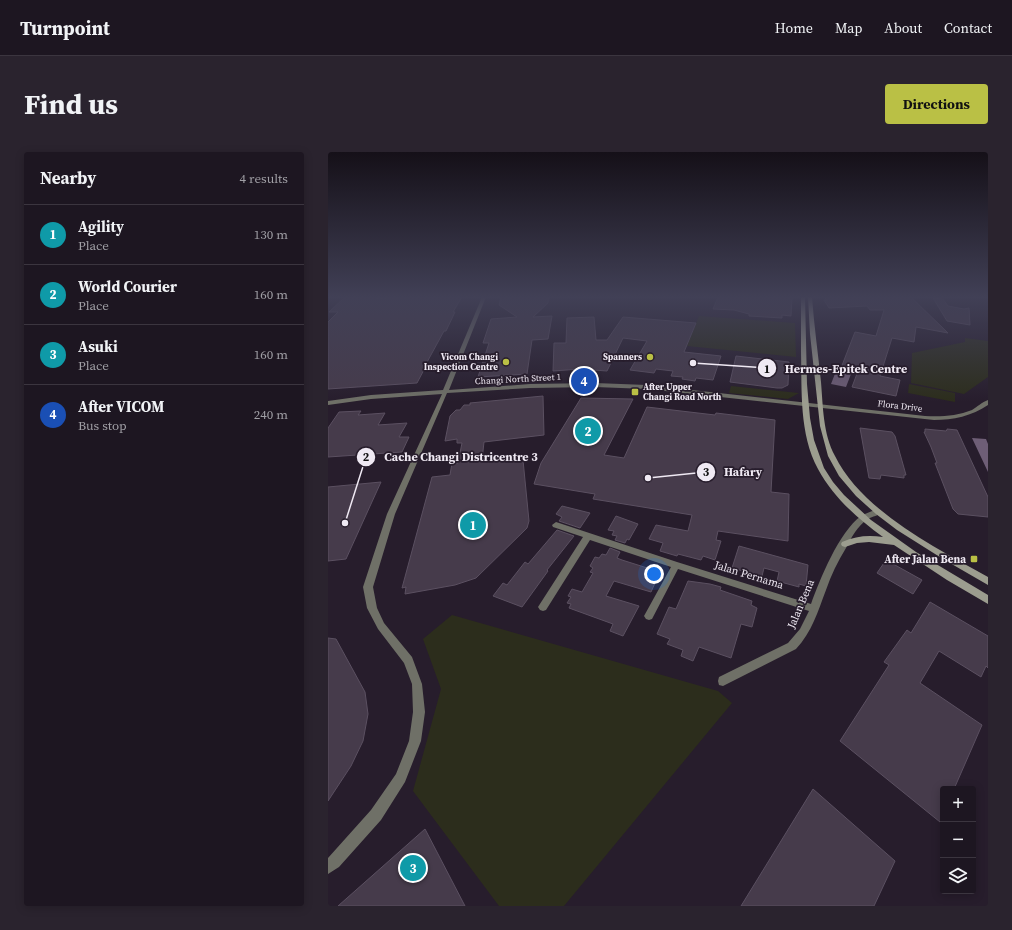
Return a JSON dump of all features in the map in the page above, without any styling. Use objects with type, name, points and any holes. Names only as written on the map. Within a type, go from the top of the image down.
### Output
[{"type":"street","points":[[328,867],[376,814],[400,778],[415,741],[419,712],[417,684],[408,660],[381,626],[372,608],[368,587],[391,514],[445,393],[469,332]]},
{"type":"street","points":[[804,332],[806,404],[810,437],[814,453],[824,475],[847,503],[864,518],[960,585],[988,600]]},
{"type":"street","points":[[813,332],[820,406],[831,456],[844,478],[878,512],[938,553],[988,581]]},
{"type":"street","name":"Changi North Street 1","points":[[328,403],[371,397],[534,386],[595,385],[647,387],[806,404]]},
{"type":"street","name":"Flora Drive","points":[[806,404],[945,419],[964,416],[975,411],[988,402]]},
{"type":"street","name":"Jalan Bena","points":[[723,680],[792,646],[798,640],[814,608],[825,580],[856,525],[864,518],[878,512]]},
{"type":"street","name":"Jalan Pernama","points":[[556,525],[676,565],[814,608]]},
{"type":"street","points":[[543,607],[589,535]]},
{"type":"street","points":[[845,544],[854,540],[873,538],[897,542]]},
{"type":"street","points":[[649,616],[676,565]]},
{"type":"green space","points":[[693,332],[795,332],[796,357],[687,346]]},
{"type":"green space","points":[[965,338],[988,341],[988,377],[964,394],[911,383],[912,353],[965,342]]},
{"type":"green space","points":[[909,384],[955,393],[955,402],[908,393]]},
{"type":"green space","points":[[731,386],[799,393],[788,399],[729,393]]},
{"type":"green space","points":[[452,615],[718,691],[732,703],[564,906],[499,906],[413,791],[441,689],[423,639]]},
{"type":"shaded area","points":[[836,371],[851,374],[846,387],[831,384]]},
{"type":"shaded area","points":[[972,438],[986,439],[988,444],[988,472]]},
{"type":"building","points":[[328,332],[443,332],[417,383],[328,389]]},
{"type":"building","points":[[487,332],[549,332],[548,339],[532,340],[527,374],[478,377],[489,343],[483,343]]},
{"type":"building","points":[[566,332],[595,332],[596,340],[607,340],[612,332],[692,332],[684,352],[721,356],[713,380],[696,378],[695,381],[682,379],[683,377],[671,376],[673,371],[656,369],[654,373],[630,370],[647,341],[623,338],[607,371],[580,369],[553,371],[554,343],[566,343]]},
{"type":"building","points":[[855,332],[876,336],[877,332],[915,332],[914,342],[892,338],[880,376],[900,380],[896,396],[852,387],[858,371],[841,368]]},
{"type":"building","points":[[736,356],[789,362],[788,385],[782,388],[777,388],[730,382]]},
{"type":"building","points":[[543,396],[544,435],[484,442],[482,460],[519,456],[523,460],[529,521],[527,528],[476,578],[455,585],[405,594],[406,587],[402,588],[432,477],[450,475],[452,463],[458,463],[462,443],[457,443],[457,439],[445,441],[450,416],[456,410],[460,410],[464,405],[470,405],[470,403]]},
{"type":"building","points":[[581,398],[633,399],[604,455],[624,458],[647,407],[775,420],[771,492],[789,494],[788,541],[718,531],[716,540],[721,541],[715,560],[703,556],[701,560],[678,554],[677,556],[660,551],[663,543],[649,539],[656,525],[688,531],[692,515],[593,499],[595,494],[534,484],[541,463]]},
{"type":"building","points":[[361,411],[358,415],[385,413],[378,425],[407,423],[399,437],[409,437],[402,452],[328,457],[328,428],[339,412]]},
{"type":"building","points":[[860,428],[892,432],[895,436],[906,475],[904,475],[904,478],[881,475],[880,479],[869,478]]},
{"type":"building","points":[[925,429],[946,431],[947,429],[957,430],[988,497],[988,517],[958,514],[953,509],[935,463],[937,463],[931,447],[924,432]]},
{"type":"building","points":[[381,482],[346,559],[328,561],[328,487]]},
{"type":"building","points":[[562,506],[590,513],[580,528],[559,521],[562,517],[556,514]]},
{"type":"building","points":[[616,516],[638,524],[629,540],[627,539],[625,543],[615,540],[617,536],[612,535],[614,531],[608,530]]},
{"type":"building","points":[[557,530],[574,536],[547,570],[548,571],[522,607],[493,596],[503,583],[507,585],[525,562],[528,564]]},
{"type":"building","points":[[739,546],[808,565],[806,586],[799,584],[799,587],[777,581],[779,572],[764,568],[762,576],[732,568]]},
{"type":"building","points":[[610,548],[620,552],[617,558],[660,572],[651,592],[614,581],[606,596],[639,606],[623,636],[610,631],[613,624],[569,608],[571,604],[567,603],[571,597],[568,596],[572,589],[582,592],[593,573],[590,572],[593,568],[590,566],[595,557],[599,558],[602,554],[606,555]]},
{"type":"building","points":[[886,560],[922,580],[913,594],[877,573]]},
{"type":"building","points":[[688,581],[721,587],[720,590],[752,601],[751,605],[757,608],[752,627],[741,624],[731,658],[699,647],[693,661],[681,656],[683,650],[667,644],[670,639],[657,634],[669,607],[676,609]]},
{"type":"building","points":[[930,602],[988,636],[988,668],[986,666],[981,677],[939,651],[920,683],[982,725],[955,786],[940,786],[940,822],[840,741],[889,665],[884,662],[907,630],[911,633]]},
{"type":"building","points":[[328,638],[336,639],[365,692],[368,714],[363,741],[351,766],[328,801]]},
{"type":"building","points":[[813,789],[895,861],[874,906],[741,906]]},
{"type":"building","points":[[425,829],[465,906],[338,906]]},
{"type":"place","name":"Spanners","points":[[650,357]]},
{"type":"place","name":"Vicom Changi Inspection Centre","points":[[506,362]]},
{"type":"place","name":"Hermes-Epitek Centre","points":[[693,363]]},
{"type":"place","name":"After VICOM","points":[[584,381]]},
{"type":"place","name":"After Upper Changi Road North","points":[[635,392]]},
{"type":"place","name":"World Courier","points":[[588,431]]},
{"type":"place","name":"Hafary","points":[[648,478]]},
{"type":"place","name":"Cache Changi Districentre 3","points":[[345,523]]},
{"type":"place","name":"Agility","points":[[473,525]]},
{"type":"place","name":"After Jalan Bena","points":[[974,559]]},
{"type":"place","name":"Asuki","points":[[413,868]]}]
